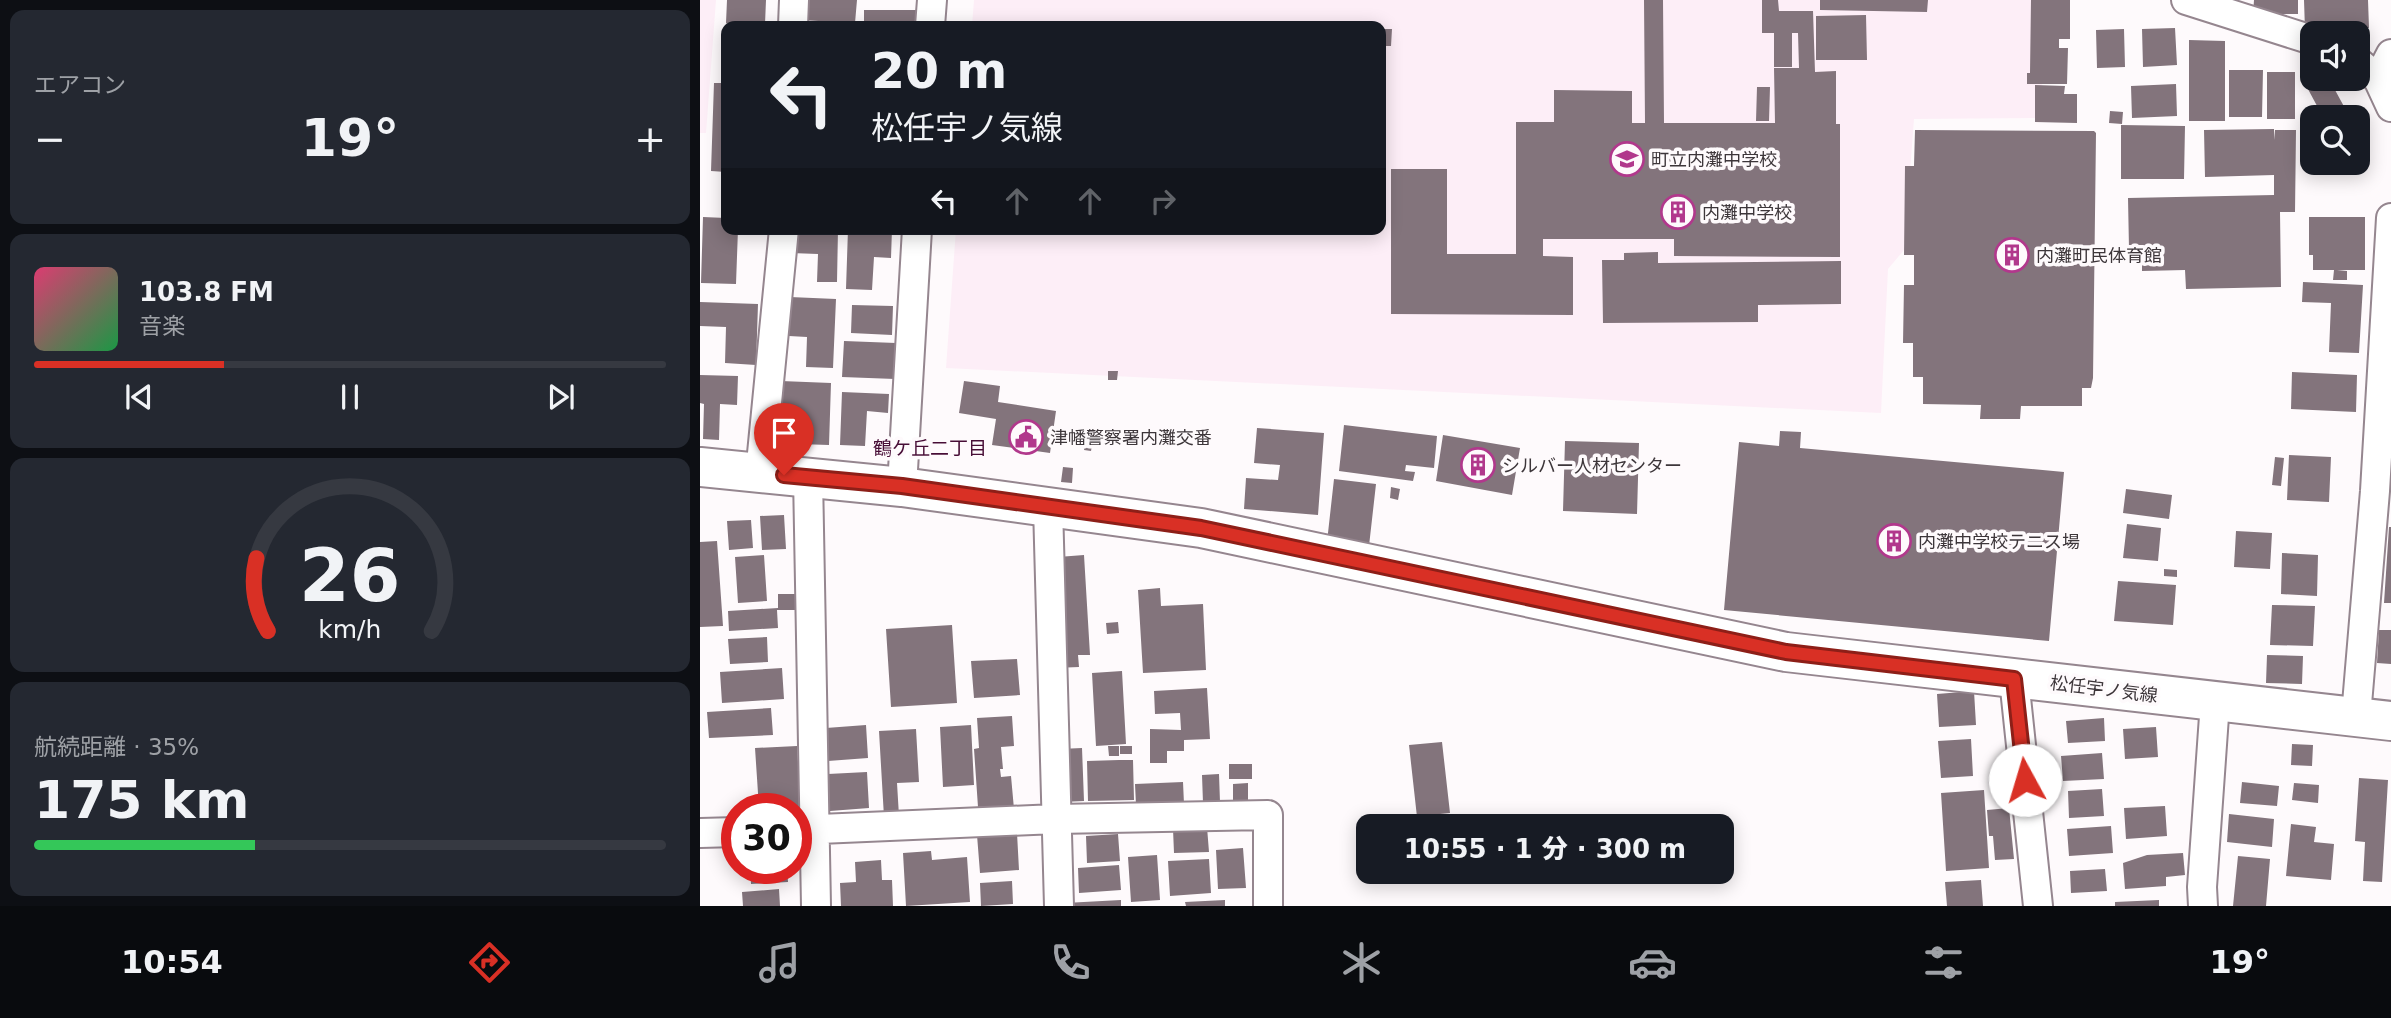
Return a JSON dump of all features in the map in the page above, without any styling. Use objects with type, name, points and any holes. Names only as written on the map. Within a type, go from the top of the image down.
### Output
[{"type":"main road","name":"松任宇ノ気線","points":[[700,467],[902,486],[1201,528],[1786,652],[2374,719]]},
{"type":"street","points":[[793,21],[794,0]]},
{"type":"street","points":[[930,21],[932,0]]},
{"type":"street","points":[[2186,0],[2235,8],[2300,35]]},
{"type":"street","points":[[2370,69],[2391,54]]},
{"type":"street","points":[[2370,73],[2391,107]]},
{"type":"street","points":[[2374,719],[2391,218]]},
{"type":"street","points":[[760,474],[783,235]]},
{"type":"street","points":[[902,486],[917,235]]},
{"type":"street","points":[[805,793],[808,476]]},
{"type":"street","points":[[1048,506],[1059,906]]},
{"type":"street","points":[[2014,679],[2038,906]]},
{"type":"street","points":[[2203,906],[2202,887],[2215,702]]},
{"type":"street","points":[[812,830],[1056,819],[1268,815],[1268,906]]},
{"type":"street","points":[[700,833],[721,832]]},
{"type":"street","points":[[812,878],[816,906]]},
{"type":"shaded area","points":[[700,0],[716,0],[706,133],[700,133]]},
{"type":"shaded area","points":[[974,0],[2050,0],[2039,118],[1914,119],[1904,250],[1888,269],[1881,413],[946,368],[956,235],[1386,235],[1386,21],[972,21]]},
{"type":"building","points":[[727,0],[766,0],[765,21],[726,21]]},
{"type":"building","points":[[802,0],[857,0],[855,21],[800,20]]},
{"type":"building","name":"内灘中学校","points":[[1644,0],[1663,0],[1664,123],[1775,123],[1774,68],[1799,68],[1798,33],[1792,33],[1792,67],[1774,67],[1774,33],[1762,33],[1762,0],[1778,0],[1779,11],[1813,11],[1815,72],[1836,71],[1836,124],[1840,124],[1840,257],[1674,256],[1674,239],[1543,239],[1543,256],[1573,257],[1573,315],[1391,314],[1391,169],[1447,169],[1447,254],[1516,254],[1516,122],[1554,122],[1554,90],[1632,91],[1632,123],[1645,123]]},
{"type":"building","points":[[1820,0],[1928,0],[1927,12],[1820,10]]},
{"type":"building","points":[[2031,0],[2070,0],[2070,39],[2059,39],[2059,48],[2068,48],[2067,84],[2027,84],[2027,73],[2030,73]]},
{"type":"building","points":[[2254,0],[2298,0],[2298,14],[2253,14]]},
{"type":"building","points":[[2304,0],[2368,0],[2369,21],[2305,21]]},
{"type":"building","points":[[864,10],[919,10],[920,21],[864,21]]},
{"type":"building","points":[[1866,15],[1867,60],[1816,60],[1816,16]]},
{"type":"building","points":[[2175,28],[2177,65],[2143,67],[2142,29]]},
{"type":"building","points":[[1386,29],[1392,29],[1391,46],[1386,46]]},
{"type":"building","points":[[2124,29],[2125,67],[2097,68],[2096,30]]},
{"type":"building","points":[[2189,40],[2225,41],[2225,121],[2189,121]]},
{"type":"building","points":[[2229,70],[2263,70],[2262,117],[2229,117]]},
{"type":"building","points":[[2267,72],[2295,72],[2295,119],[2267,119]]},
{"type":"building","points":[[714,83],[721,83],[721,172],[711,171]]},
{"type":"building","points":[[2176,84],[2177,116],[2132,118],[2131,86]]},
{"type":"building","points":[[2035,85],[2065,86],[2064,94],[2077,94],[2077,123],[2035,122]]},
{"type":"building","points":[[1757,87],[1770,87],[1769,121],[1756,121]]},
{"type":"building","points":[[2309,91],[2336,91],[2343,105],[2317,105]]},
{"type":"building","points":[[2110,111],[2123,112],[2122,124],[2109,123]]},
{"type":"building","points":[[2121,125],[2185,126],[2184,179],[2121,179]]},
{"type":"building","points":[[2274,129],[2274,140],[2275,130],[2296,130],[2295,212],[2280,212],[2281,287],[2186,289],[2185,270],[2142,271],[2142,248],[2129,249],[2128,198],[2274,195],[2274,175],[2205,177],[2204,130]]},
{"type":"building","name":"内灘町民体育館","points":[[1915,130],[2096,133],[2093,378],[2091,388],[2082,388],[2082,406],[2021,406],[2020,419],[1980,419],[1981,405],[1923,404],[1923,377],[1913,377],[1913,343],[1903,343],[1904,285],[1914,285],[1914,255],[1904,255],[1905,166],[1914,166]]},
{"type":"building","points":[[703,217],[721,218],[721,235],[738,235],[736,284],[701,283]]},
{"type":"building","points":[[2309,217],[2365,217],[2365,270],[2337,270],[2347,271],[2347,280],[2333,280],[2334,270],[2313,270],[2313,255],[2309,255]]},
{"type":"building","points":[[792,235],[838,235],[837,282],[817,282],[818,254],[791,253]]},
{"type":"building","points":[[848,235],[892,235],[891,258],[874,257],[872,290],[846,289]]},
{"type":"building","points":[[1658,252],[1658,263],[1841,261],[1841,304],[1758,305],[1758,322],[1603,323],[1602,260],[1624,260],[1624,253]]},
{"type":"building","points":[[2303,282],[2363,285],[2359,353],[2329,352],[2331,303],[2302,302]]},
{"type":"building","points":[[790,297],[836,299],[833,368],[806,367],[807,337],[789,336]]},
{"type":"building","points":[[700,302],[758,304],[756,365],[725,363],[726,327],[700,326]]},
{"type":"building","points":[[852,305],[893,306],[892,335],[851,333]]},
{"type":"building","points":[[844,341],[896,343],[895,379],[842,377]]},
{"type":"building","points":[[1108,371],[1118,371],[1117,380],[1108,380]]},
{"type":"building","points":[[2292,372],[2357,375],[2356,412],[2291,409]]},
{"type":"building","points":[[700,375],[738,376],[737,405],[720,404],[719,440],[703,439],[704,404],[700,403]]},
{"type":"building","points":[[781,381],[831,383],[829,445],[798,444],[799,409],[780,409]]},
{"type":"building","points":[[964,381],[1000,386],[998,402],[1056,411],[1050,453],[992,445],[996,419],[959,413]]},
{"type":"building","points":[[842,392],[889,394],[888,413],[867,411],[865,446],[840,445]]},
{"type":"building","points":[[1344,425],[1437,436],[1434,468],[1406,465],[1405,471],[1415,472],[1413,481],[1339,471]]},
{"type":"building","points":[[1257,428],[1324,433],[1318,515],[1244,509],[1246,478],[1278,480],[1280,465],[1254,463]]},
{"type":"building","name":"内灘中学校テニス場","points":[[1780,431],[1801,432],[1800,448],[2064,472],[2049,641],[1724,610],[1739,442],[1779,446]]},
{"type":"building","name":"シルバー人材センター","points":[[1443,435],[1520,448],[1512,495],[1436,481]]},
{"type":"building","points":[[775,437],[790,438],[789,449],[774,448]]},
{"type":"building","points":[[1086,439],[1093,440],[1091,451],[1084,450]]},
{"type":"building","points":[[1565,441],[1639,443],[1637,514],[1563,511]]},
{"type":"building","points":[[2289,455],[2331,457],[2329,502],[2287,500]]},
{"type":"building","points":[[2275,457],[2284,458],[2281,486],[2272,485]]},
{"type":"building","points":[[1063,467],[1073,468],[1072,483],[1061,482]]},
{"type":"building","points":[[1334,479],[1376,484],[1369,546],[1327,542]]},
{"type":"building","points":[[1391,487],[1400,489],[1398,500],[1390,498]]},
{"type":"building","points":[[2126,489],[2172,495],[2169,519],[2123,513]]},
{"type":"building","points":[[784,515],[786,549],[762,550],[760,516]]},
{"type":"building","points":[[751,520],[753,548],[729,550],[727,521]]},
{"type":"building","points":[[2127,524],[2161,528],[2158,561],[2123,558]]},
{"type":"building","points":[[2389,527],[2391,603],[2384,603]]},
{"type":"building","points":[[2236,531],[2272,533],[2270,569],[2234,567]]},
{"type":"building","points":[[717,541],[723,626],[700,627],[700,542]]},
{"type":"building","points":[[2282,553],[2318,555],[2317,596],[2281,594]]},
{"type":"building","points":[[764,555],[767,601],[738,603],[735,557]]},
{"type":"building","points":[[1084,555],[1090,655],[1078,655],[1079,667],[1054,668],[1058,557]]},
{"type":"building","points":[[2164,569],[2177,570],[2177,577],[2164,576]]},
{"type":"building","points":[[2118,581],[2176,585],[2173,625],[2114,621]]},
{"type":"building","points":[[1160,588],[1161,606],[1203,604],[1206,670],[1143,673],[1138,590]]},
{"type":"building","points":[[778,594],[797,594],[797,610],[777,610],[778,628],[729,631],[728,611],[778,608]]},
{"type":"building","points":[[2272,605],[2315,606],[2313,646],[2270,645]]},
{"type":"building","points":[[1118,622],[1119,633],[1107,634],[1106,623]]},
{"type":"building","points":[[952,625],[957,703],[891,707],[886,629]]},
{"type":"building","points":[[2379,630],[2391,630],[2391,664],[2377,663]]},
{"type":"building","points":[[767,637],[768,662],[730,664],[728,639]]},
{"type":"building","points":[[2267,655],[2303,656],[2302,684],[2266,683]]},
{"type":"building","points":[[1017,659],[1020,695],[974,698],[971,661]]},
{"type":"building","points":[[782,668],[784,699],[722,703],[720,672]]},
{"type":"building","points":[[1122,671],[1126,744],[1096,746],[1092,673]]},
{"type":"building","points":[[1207,688],[1210,739],[1184,740],[1184,751],[1167,751],[1167,763],[1150,763],[1150,729],[1181,730],[1180,713],[1155,714],[1154,691]]},
{"type":"building","points":[[1974,691],[1976,725],[1939,727],[1937,694]]},
{"type":"building","points":[[771,708],[773,735],[709,738],[707,712]]},
{"type":"building","points":[[1012,716],[1014,746],[1001,747],[1003,769],[1000,769],[1001,777],[1011,776],[1014,809],[978,807],[974,749],[979,748],[977,718]]},
{"type":"building","points":[[2104,718],[2105,741],[2068,743],[2066,721]]},
{"type":"building","points":[[866,725],[868,758],[828,761],[826,728]]},
{"type":"building","points":[[971,725],[974,785],[943,787],[940,727]]},
{"type":"building","points":[[2156,727],[2158,757],[2125,759],[2123,729]]},
{"type":"building","points":[[916,729],[919,782],[897,783],[899,816],[884,817],[879,731]]},
{"type":"building","points":[[1971,739],[1973,776],[1941,778],[1938,741]]},
{"type":"building","points":[[1442,742],[1450,813],[1417,814],[1409,745]]},
{"type":"building","points":[[2292,744],[2313,745],[2312,766],[2291,765]]},
{"type":"building","points":[[797,746],[800,793],[758,793],[755,748]]},
{"type":"building","points":[[1108,746],[1119,746],[1119,756],[1109,756]]},
{"type":"building","points":[[1120,746],[1132,746],[1132,754],[1120,754]]},
{"type":"building","points":[[1082,748],[1084,801],[1062,802],[1060,749]]},
{"type":"building","points":[[2102,753],[2104,779],[2063,781],[2061,756]]},
{"type":"building","points":[[1133,760],[1134,800],[1088,801],[1087,761]]},
{"type":"building","points":[[1229,764],[1252,764],[1252,779],[1229,779]]},
{"type":"building","points":[[867,772],[869,808],[830,811],[828,774]]},
{"type":"building","points":[[1219,774],[1220,802],[1203,803],[1202,775]]},
{"type":"building","points":[[2359,778],[2388,780],[2382,882],[2363,881],[2365,842],[2355,841]]},
{"type":"building","points":[[1183,782],[1184,804],[1136,805],[1135,784]]},
{"type":"building","points":[[2242,782],[2279,786],[2277,806],[2240,803]]},
{"type":"building","points":[[1248,783],[1248,802],[1233,803],[1233,784]]},
{"type":"building","points":[[2294,783],[2319,785],[2318,803],[2292,800]]},
{"type":"building","points":[[2102,789],[2104,816],[2069,818],[2068,791]]},
{"type":"building","points":[[1984,790],[1989,868],[1946,871],[1941,793]]},
{"type":"building","points":[[2165,806],[2167,836],[2126,839],[2124,808]]},
{"type":"building","points":[[2009,808],[2014,859],[1995,860],[1993,836],[1989,836],[1987,810]]},
{"type":"building","points":[[2229,814],[2274,819],[2272,847],[2227,842]]},
{"type":"building","points":[[2291,824],[2316,827],[2314,842],[2334,844],[2331,880],[2286,876]]},
{"type":"building","points":[[2111,826],[2113,853],[2069,856],[2067,829]]},
{"type":"building","points":[[1207,827],[1209,852],[1174,853],[1173,829]]},
{"type":"building","points":[[1017,833],[1019,870],[980,873],[977,835]]},
{"type":"building","points":[[1118,834],[1120,861],[1087,863],[1086,836]]},
{"type":"building","points":[[1243,848],[1246,888],[1218,889],[1216,850]]},
{"type":"building","points":[[931,851],[932,860],[967,857],[970,902],[906,906],[903,853]]},
{"type":"building","points":[[2183,853],[2185,875],[2166,877],[2166,886],[2125,889],[2123,863],[2147,855]]},
{"type":"building","points":[[1157,855],[1160,900],[1131,902],[1128,857]]},
{"type":"building","points":[[2238,856],[2270,859],[2266,906],[2233,906]]},
{"type":"building","points":[[1209,859],[1211,893],[1170,896],[1168,861]]},
{"type":"building","points":[[881,860],[882,880],[892,880],[893,906],[841,906],[840,883],[856,882],[855,862]]},
{"type":"building","points":[[1119,865],[1121,890],[1079,893],[1078,868]]},
{"type":"building","points":[[2105,869],[2107,891],[2071,893],[2070,871]]},
{"type":"building","points":[[1981,880],[1983,906],[1947,906],[1945,882]]},
{"type":"building","points":[[1012,881],[1013,904],[981,906],[980,883]]},
{"type":"building","points":[[779,889],[780,906],[743,906],[742,892]]},
{"type":"building","points":[[1121,900],[1121,906],[1065,906],[1065,903]]},
{"type":"building","points":[[1225,900],[1225,906],[1186,906],[1185,902]]},
{"type":"building","points":[[2159,900],[2159,906],[2115,906],[2115,902]]},
{"type":"place","name":"町立内灘中学校","points":[[1627,159]]},
{"type":"place","name":"内灘中学校","points":[[1678,212]]},
{"type":"place","name":"内灘町民体育館","points":[[2012,255]]},
{"type":"place","name":"津幡警察署内灘交番","points":[[1026,437]]},
{"type":"place","name":"シルバー人材センター","points":[[1478,465]]},
{"type":"place","name":"内灘中学校テニス場","points":[[1894,541]]},
{"type":"district","name":"鶴ケ丘二丁目","points":[[930,448]]},
{"type":"route","points":[[784,475],[902,486],[1201,528],[1786,652],[2014,679],[2025,780]]}]
